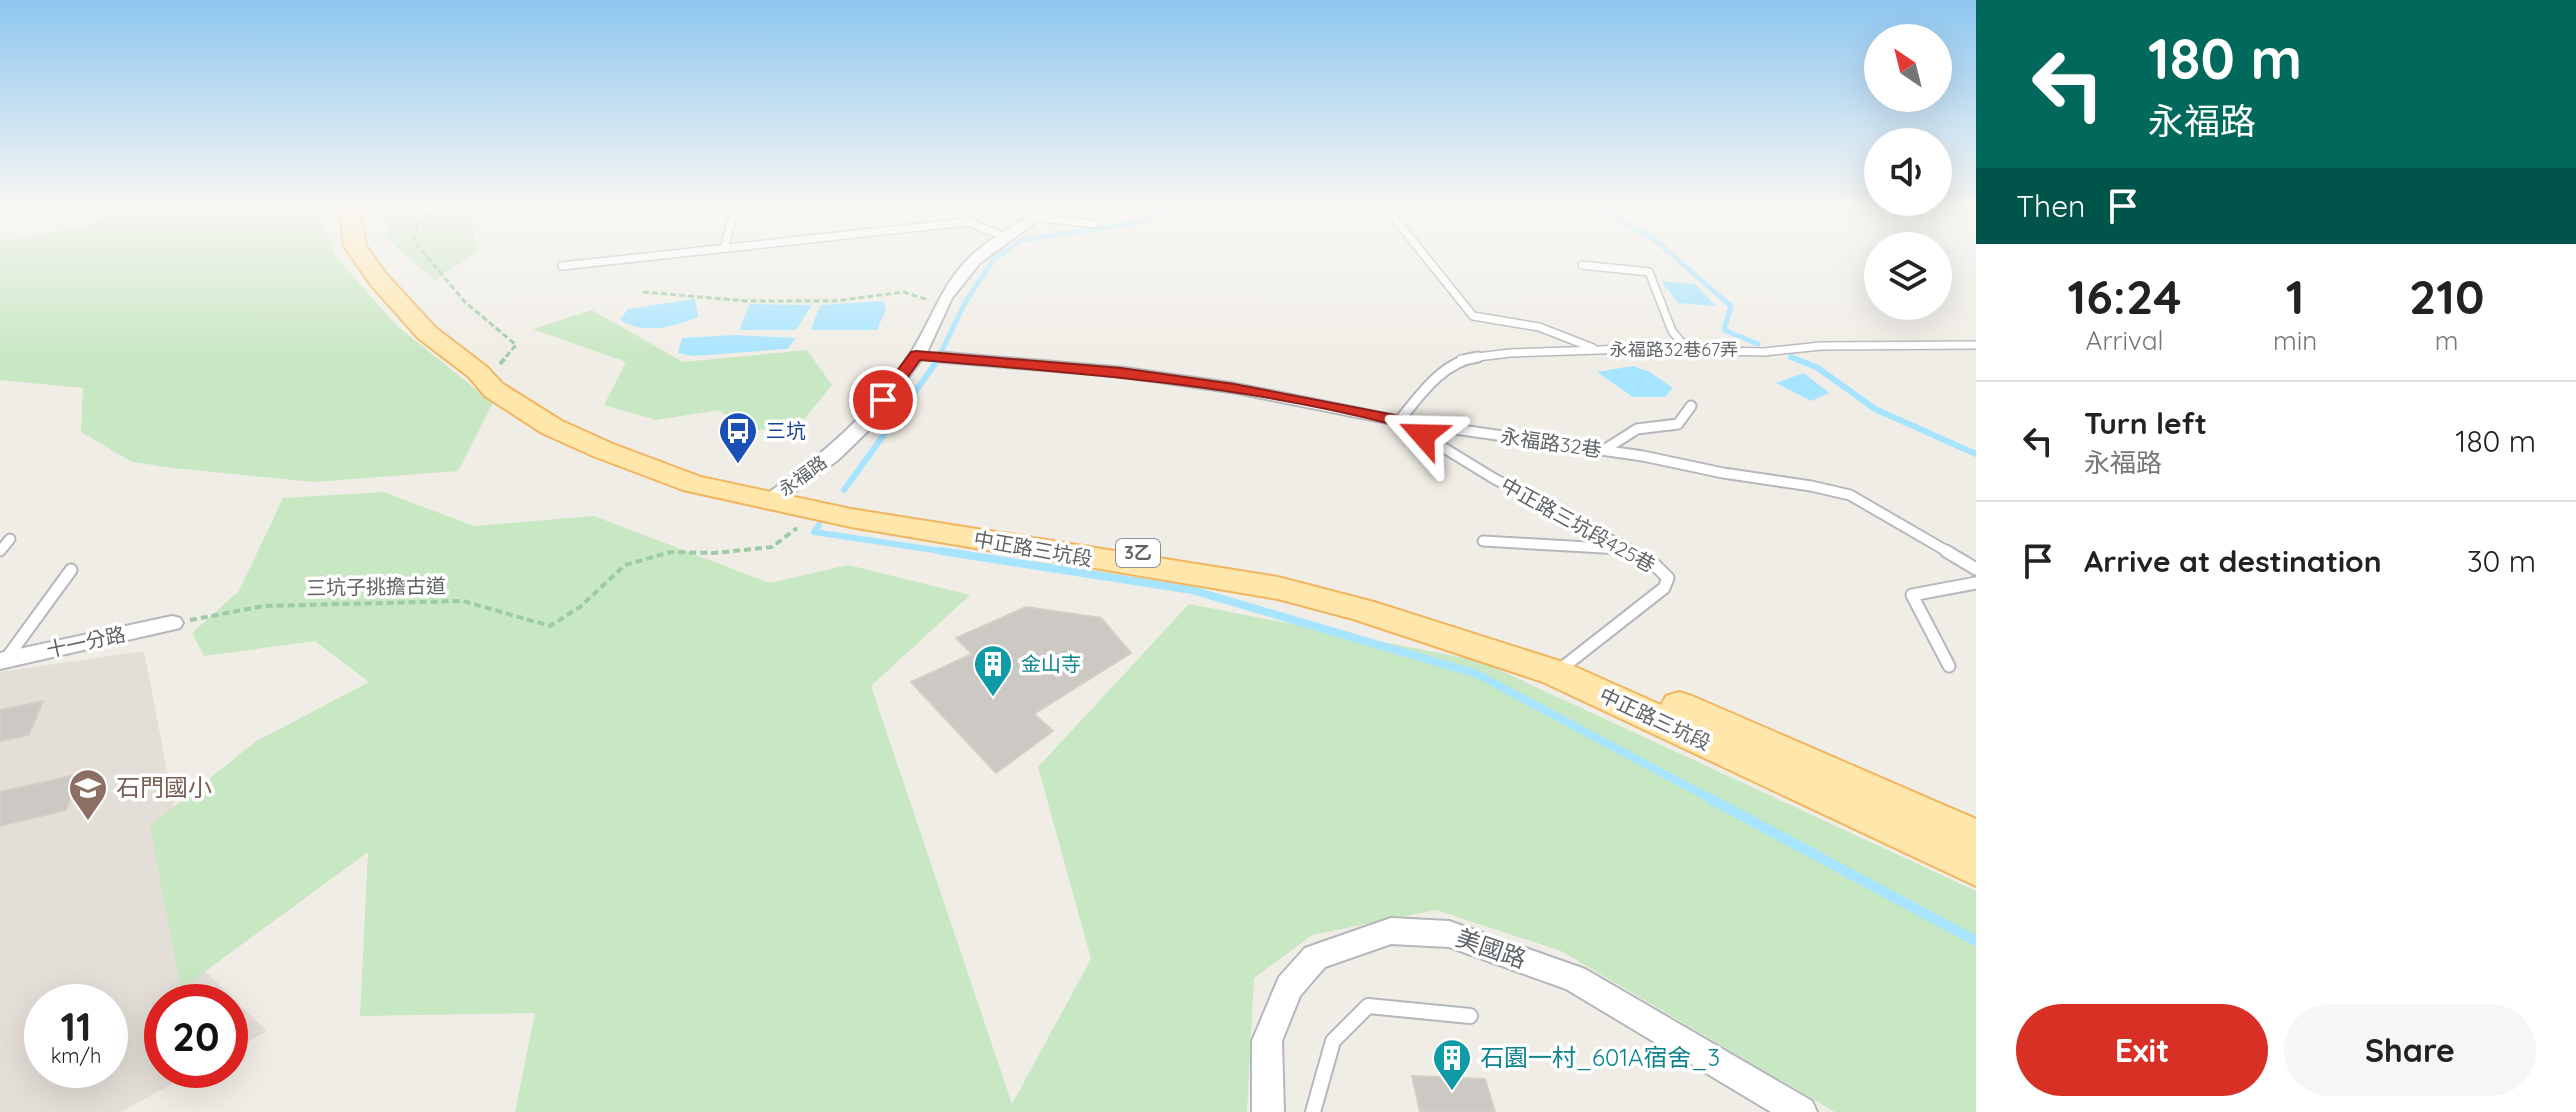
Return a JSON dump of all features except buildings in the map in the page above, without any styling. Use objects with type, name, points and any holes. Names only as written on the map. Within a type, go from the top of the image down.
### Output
[{"type":"main road","name":"中正路三坑段","points":[[363,257],[379,280],[427,333],[478,372],[494,390],[552,427],[693,484],[1376,593],[1565,666],[1976,838]]},
{"type":"main road","name":"中正路三坑段","points":[[381,257],[410,289],[498,365],[564,414],[674,460],[777,495]]},
{"type":"main road","name":"中正路三坑段","points":[[1565,666],[1976,868]]},
{"type":"street","name":"永福路","points":[[777,495],[832,456],[867,422],[916,355],[942,304],[979,257]]},
{"type":"street","name":"十一分路","points":[[3,660],[172,623]]},
{"type":"street","name":"美國路","points":[[1268,1112],[1267,1041],[1289,987],[1315,957],[1391,931],[1449,934],[1575,979],[1801,1112]]},
{"type":"lane","points":[[562,266],[644,257]]},
{"type":"lane","points":[[1426,257],[1473,316],[1539,327],[1598,350]]},
{"type":"lane","points":[[1582,265],[1649,272],[1672,331],[1687,349]]},
{"type":"lane","name":"永福路32巷67弄","points":[[1399,421],[1426,387],[1461,359],[1510,353],[1598,350],[1764,352],[1821,346],[1976,345]]},
{"type":"lane","name":"永福路32巷","points":[[916,355],[1121,372],[1234,388],[1399,421],[1604,450],[1850,495],[1976,569]]},
{"type":"lane","points":[[1604,450],[1637,429],[1678,424],[1691,406]]},
{"type":"lane","name":"中正路三坑段425巷","points":[[1399,421],[1493,478],[1653,563],[1668,578],[1664,588],[1565,666]]},
{"type":"lane","points":[[0,551],[10,539]]},
{"type":"lane","points":[[1483,541],[1627,549]]},
{"type":"lane","points":[[3,660],[71,570]]},
{"type":"lane","points":[[1949,666],[1912,595],[1976,583]]},
{"type":"lane","points":[[1313,1112],[1333,1041],[1368,1006],[1470,1016]]},
{"type":"path","points":[[427,257],[465,302],[516,345],[498,365]]},
{"type":"path","points":[[643,292],[746,301],[819,301],[904,292],[942,304]]},
{"type":"path","name":"三坑子挑擔古道","points":[[172,623],[264,606],[463,601],[550,626],[580,607],[625,565],[671,552],[714,553],[772,547],[793,534]]},
{"type":"shaded area","name":"石門國小","points":[[144,651],[206,972],[218,984],[144,984],[144,1088],[164,1088],[121,1112],[0,1112],[0,672]]},
{"type":"shaded area","name":"石門國小","points":[[248,1013],[267,1031],[248,1042]]},
{"type":"green space","points":[[0,257],[337,257],[397,326],[493,403],[458,471],[314,482],[132,462],[81,432],[83,388],[0,380]]},
{"type":"green space","points":[[407,257],[470,257],[434,280]]},
{"type":"green space","points":[[592,310],[683,362],[807,350],[832,385],[805,418],[750,433],[719,410],[656,420],[604,405],[626,362],[533,329]]},
{"type":"green space","points":[[384,492],[474,526],[594,516],[770,583],[848,565],[970,595],[871,686],[1012,1104],[1091,959],[1038,767],[1189,604],[1480,661],[1976,891],[1976,1112],[1835,1112],[1561,951],[1436,910],[1312,935],[1254,978],[1247,1112],[515,1112],[535,1013],[360,1016],[368,852],[188,984],[180,984],[150,826],[255,742],[369,682],[315,641],[204,656],[192,633],[239,591],[283,498]]},
{"type":"water","points":[[1661,281],[1695,284],[1716,306],[1678,303]]},
{"type":"water","points":[[695,299],[698,317],[679,324],[649,328],[629,325],[620,320],[628,309]]},
{"type":"water","points":[[883,301],[886,309],[877,330],[811,330],[820,305]]},
{"type":"water","points":[[750,304],[812,305],[796,330],[739,330]]},
{"type":"water","points":[[735,335],[796,338],[787,349],[693,356],[678,353],[682,338]]},
{"type":"water","points":[[1633,366],[1650,372],[1673,388],[1665,397],[1633,397],[1597,372]]},
{"type":"water","points":[[1804,373],[1829,393],[1811,401],[1776,383]]},
{"type":"waterway","points":[[942,350],[966,301],[997,257]]},
{"type":"waterway","points":[[1674,257],[1731,306],[1724,330],[1758,344]]},
{"type":"waterway","points":[[1796,359],[1791,357],[1818,368],[1875,409],[1976,454]]},
{"type":"waterway","points":[[844,490],[935,364]]},
{"type":"waterway","points":[[819,525],[814,532],[950,552]]},
{"type":"waterway","points":[[941,551],[950,552]]},
{"type":"waterway","points":[[950,552],[1192,590],[1477,674],[1713,800]]},
{"type":"waterway","points":[[1709,798],[1976,941]]},
{"type":"place","name":"三坑","points":[[738,465]]},
{"type":"place","name":"金山寺","points":[[993,698]]},
{"type":"place","name":"石門國小","points":[[88,822]]},
{"type":"place","name":"石園一村_601A宿舍_3","points":[[1452,1092]]},
{"type":"route","points":[[883,400],[916,355],[1121,372],[1234,388],[1399,421],[1423,435]]}]
